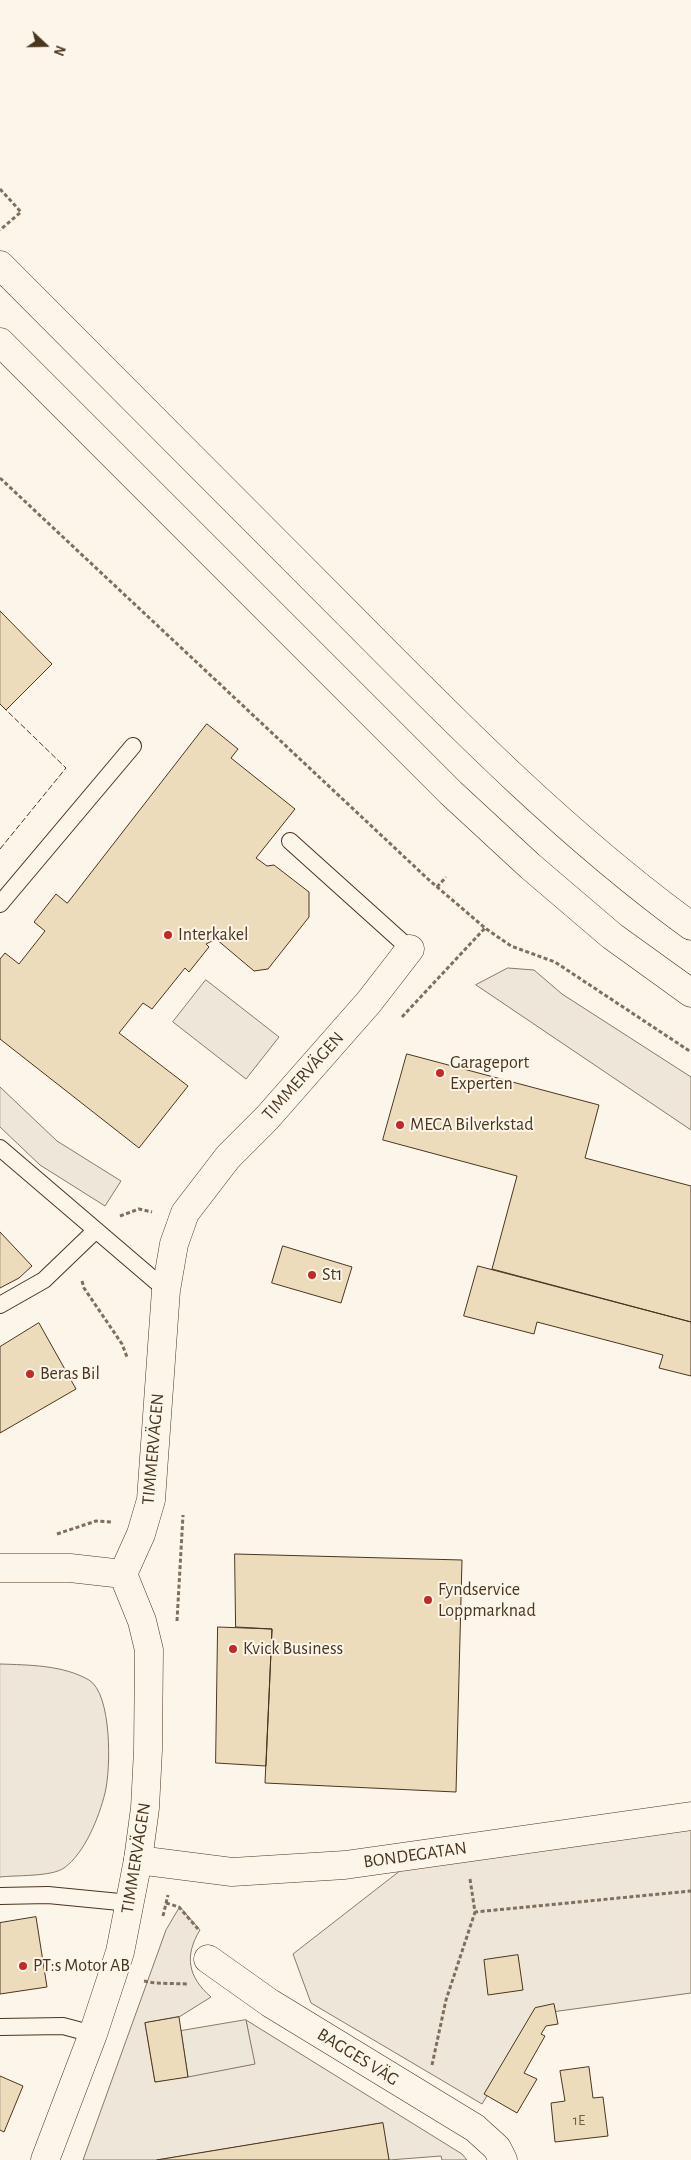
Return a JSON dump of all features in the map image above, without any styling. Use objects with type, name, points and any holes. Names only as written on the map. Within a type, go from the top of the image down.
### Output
[{"type":"main road","points":[[0,265],[460,726],[568,828],[647,894],[691,926]]},
{"type":"main road","points":[[0,342],[451,793],[530,866],[605,929],[691,993]]},
{"type":"main road","name":"TIMMERVÄGEN","points":[[45,2160],[93,2034],[120,1952],[138,1860],[145,1808],[148,1750],[149,1650],[142,1621],[123,1574],[141,1534],[151,1500],[166,1290],[174,1244],[185,1213],[204,1185],[369,1002],[410,949]]},
{"type":"main road","points":[[0,1568],[70,1568],[123,1574]]},
{"type":"main road","name":"BONDEGATAN","points":[[138,1860],[242,1871],[345,1865],[691,1816]]},
{"type":"main road","name":"BAGGES VÄG","points":[[208,1959],[270,2003],[475,2128],[497,2148],[503,2160]]},
{"type":"lane","points":[[0,904],[133,746]]},
{"type":"lane","points":[[290,841],[410,949]]},
{"type":"lane","points":[[0,1148],[166,1290]]},
{"type":"lane","points":[[0,1305],[44,1280],[96,1230]]},
{"type":"lane","points":[[0,1896],[48,1895],[130,1903]]},
{"type":"lane","points":[[0,2027],[63,2026],[93,2034]]},
{"type":"path","points":[[0,189],[21,212],[0,230]]},
{"type":"path","points":[[0,478],[437,887],[485,928],[511,946],[555,962],[691,1052]]},
{"type":"path","points":[[437,887],[446,877]]},
{"type":"path","points":[[397,1022],[485,928]]},
{"type":"path","points":[[82,1279],[84,1288],[122,1344],[128,1365]]},
{"type":"path","points":[[177,1623],[183,1505]]},
{"type":"path","points":[[51,1536],[96,1520],[114,1523],[117,1516]]},
{"type":"path","points":[[422,2096],[431,2069],[446,2000],[475,1912],[465,1848]]},
{"type":"path","points":[[173,1864],[166,1903],[178,1907],[202,1932],[208,1959]]},
{"type":"path","points":[[475,1912],[691,1890]]},
{"type":"shaded area","points":[[508,968],[534,970],[562,994],[691,1077],[691,1130],[476,985]]},
{"type":"shaded area","points":[[206,980],[279,1037],[246,1079],[173,1022]]},
{"type":"shaded area","points":[[0,1087],[57,1141],[121,1181],[105,1206],[40,1165],[0,1127]]},
{"type":"shaded area","points":[[0,1664],[46,1667],[79,1675],[89,1680],[97,1688],[106,1716],[109,1750],[107,1782],[95,1823],[85,1844],[72,1861],[64,1868],[51,1873],[0,1877]]},
{"type":"shaded area","points":[[691,1830],[691,1993],[537,2014],[482,2104],[311,2003],[293,1954],[401,1870]]},
{"type":"shaded area","points":[[180,1907],[200,1930],[190,1957],[191,1966],[197,1982],[211,1997],[179,2017],[145,2023],[155,2082],[254,2064],[246,2020],[462,2154],[467,2160],[442,2160],[441,2156],[389,2160],[382,2123],[157,2160],[83,2160],[166,1930]]},
{"type":"shaded area","points":[[246,2020],[255,2064],[188,2077],[181,2031]]},
{"type":"building","points":[[0,611],[52,664],[6,710],[0,704]]},
{"type":"building","name":"Interkakel","points":[[207,724],[238,749],[231,758],[295,809],[256,858],[267,866],[274,865],[309,892],[309,917],[268,969],[254,971],[216,939],[206,944],[209,947],[189,972],[185,968],[152,1009],[143,1003],[119,1033],[188,1086],[139,1148],[0,1039],[0,959],[5,953],[19,964],[45,931],[34,922],[56,894],[67,903]]},
{"type":"building","points":[[407,1054],[599,1105],[585,1158],[691,1186],[691,1322],[492,1269],[517,1176],[383,1140]]},
{"type":"building","points":[[0,1232],[32,1266],[19,1278],[0,1288]]},
{"type":"building","name":"St1","points":[[283,1246],[352,1267],[341,1303],[272,1283]]},
{"type":"building","points":[[478,1266],[691,1322],[691,1376],[659,1368],[663,1355],[537,1322],[534,1334],[464,1316]]},
{"type":"building","points":[[39,1323],[76,1389],[0,1433],[0,1347]]},
{"type":"building","points":[[235,1554],[462,1560],[456,1792],[265,1783],[272,1629],[236,1627]]},
{"type":"building","points":[[218,1627],[272,1629],[266,1766],[216,1763]]},
{"type":"building","points":[[36,1917],[47,1987],[0,1994],[0,1923]]},
{"type":"building","points":[[518,1955],[523,1990],[488,1995],[484,1960]]},
{"type":"building","points":[[554,2004],[558,2024],[546,2026],[541,2034],[545,2036],[524,2073],[537,2079],[517,2113],[484,2094],[535,2008]]},
{"type":"building","points":[[179,2017],[188,2077],[155,2082],[145,2023]]},
{"type":"building","points":[[589,2067],[593,2098],[603,2097],[608,2136],[555,2142],[551,2103],[565,2101],[560,2071]]},
{"type":"building","points":[[0,2076],[23,2086],[4,2132],[0,2130]]},
{"type":"building","points":[[383,2123],[389,2160],[157,2160]]},
{"type":"fence","points":[[0,849],[66,768],[4,708]]},
{"type":"place","name":"Interkakel","points":[[168,935]]},
{"type":"place","name":"Garageport Experten","points":[[440,1073]]},
{"type":"place","name":"MECA Bilverkstad","points":[[400,1125]]},
{"type":"place","name":"St1","points":[[312,1275]]},
{"type":"place","name":"Beras Bil","points":[[30,1374]]},
{"type":"place","name":"Fyndservice Loppmarknad","points":[[428,1600]]},
{"type":"place","name":"Kvick Business","points":[[233,1649]]},
{"type":"place","name":"PT:s Motor AB","points":[[23,1966]]}]
